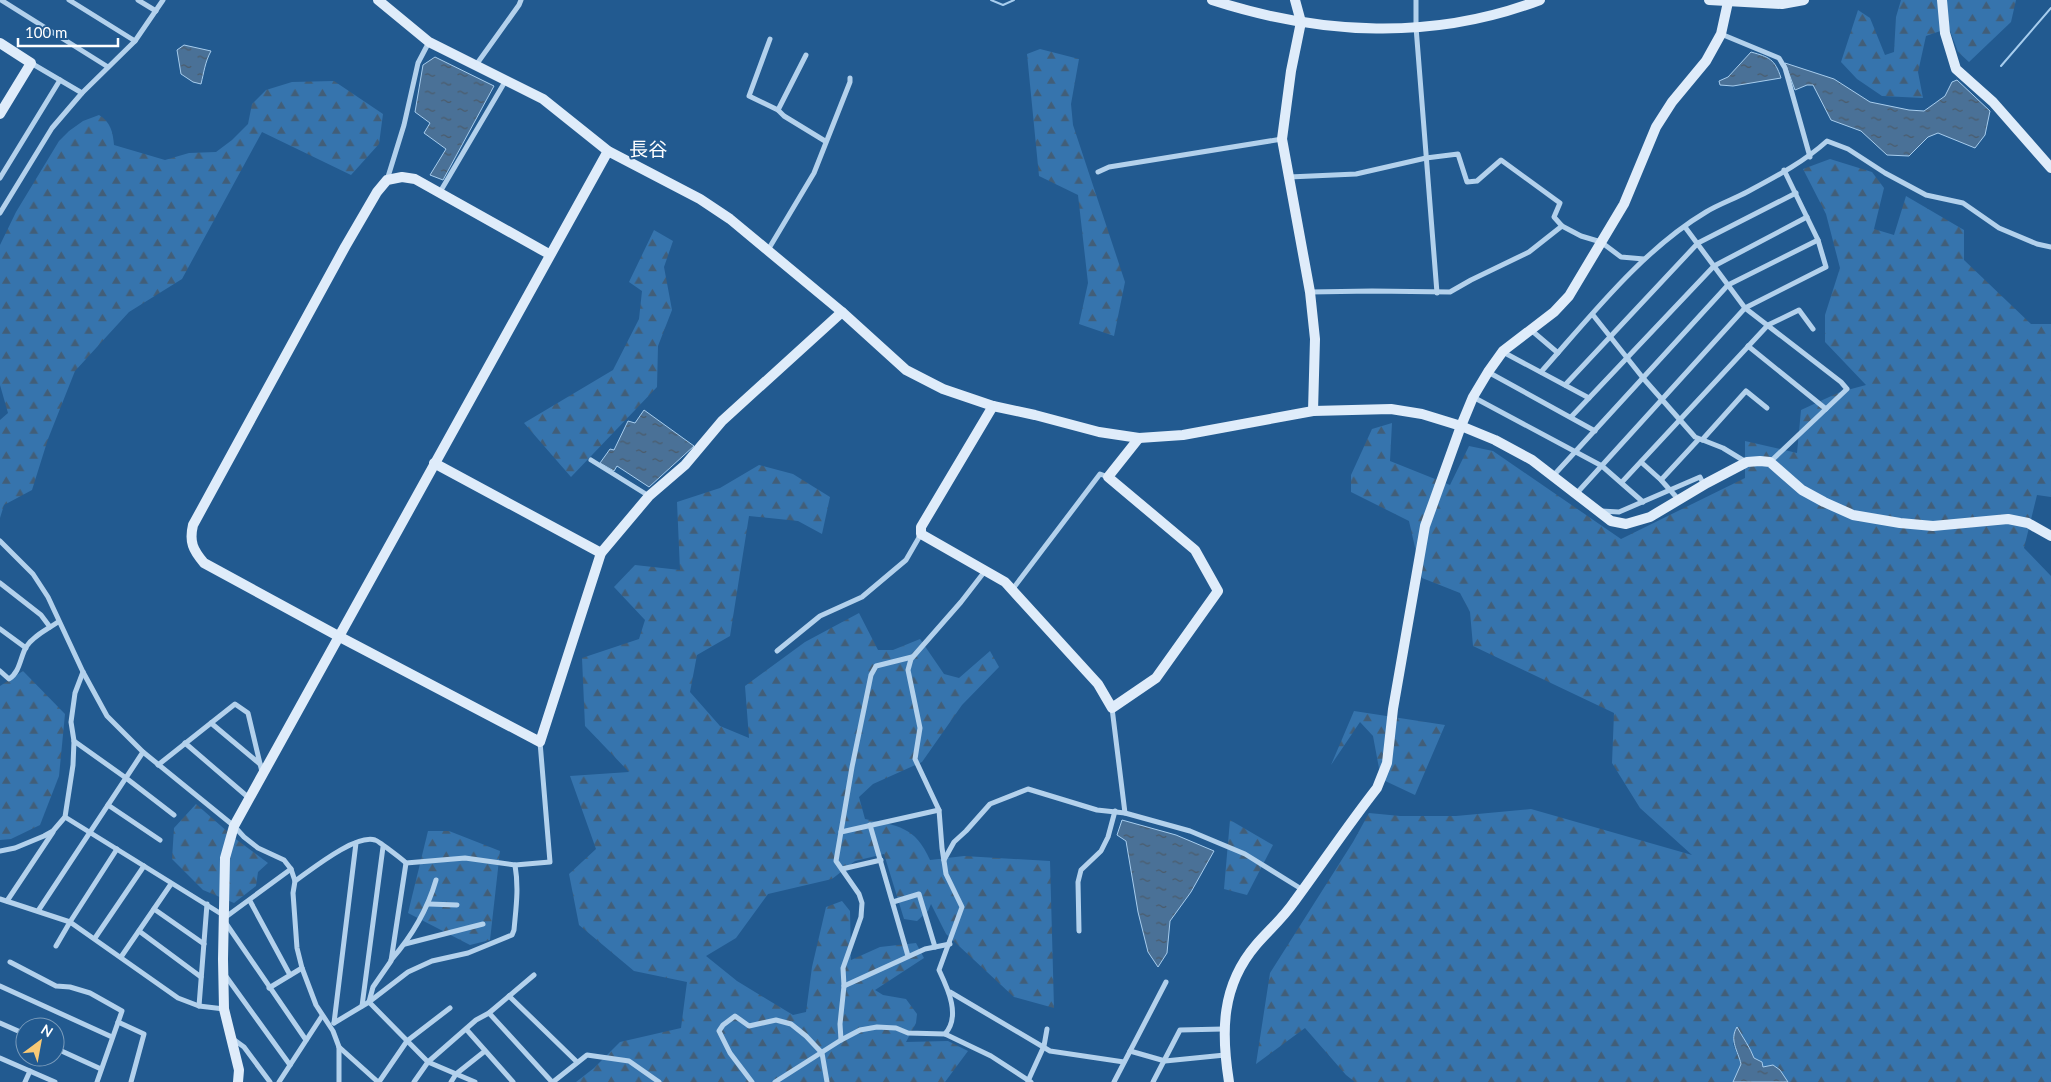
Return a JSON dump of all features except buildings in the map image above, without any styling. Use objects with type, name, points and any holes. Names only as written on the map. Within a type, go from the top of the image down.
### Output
[{"type":"street","points":[[1,0],[108,67]]},
{"type":"street","points":[[69,0],[135,41]]},
{"type":"street","points":[[138,0],[156,11]]},
{"type":"street","points":[[0,213],[52,128],[82,93],[135,41],[163,0]]},
{"type":"street","points":[[378,0],[429,42],[543,99],[608,151],[700,199],[730,219],[842,312],[912,374],[943,389],[993,406],[1099,432],[1139,438],[1183,435],[1313,411],[1391,409],[1422,414],[1461,426],[1495,440],[1532,460],[1611,521],[1626,524],[1650,517],[1747,462],[1760,461],[1770,462],[1802,490],[1853,515],[1900,523],[1933,526],[2008,519],[2028,523],[2051,536]]},
{"type":"street","points":[[476,66],[521,0]]},
{"type":"street","points":[[1212,0],[1264,15],[1343,29],[1416,27],[1467,21],[1540,0]]},
{"type":"street","points":[[1295,0],[1301,22],[1291,71],[1282,139],[1310,292],[1314,339],[1313,411]]},
{"type":"street","points":[[1416,0],[1416,27],[1436,293]]},
{"type":"street","points":[[1709,0],[1782,4],[1804,0]]},
{"type":"street","points":[[1942,0],[1945,33],[1956,69],[1993,102],[2051,168]]},
{"type":"street","points":[[1229,1082],[1223,1028],[1233,984],[1256,945],[1282,920],[1377,788],[1387,763],[1393,709],[1425,526],[1473,397],[1503,351],[1554,312],[1569,296],[1624,204],[1656,127],[1672,102],[1706,61],[1721,34],[1728,2]]},
{"type":"street","points":[[1721,34],[1779,58],[1785,68],[1810,157]]},
{"type":"street","points":[[770,39],[749,96],[778,110],[784,116],[825,141]]},
{"type":"street","points":[[429,42],[418,62],[404,125],[387,180],[345,247],[193,525],[191,544],[194,552],[204,563],[540,742]]},
{"type":"street","points":[[0,43],[82,93]]},
{"type":"street","points":[[778,110],[806,55]]},
{"type":"street","points":[[0,114],[32,63]]},
{"type":"street","points":[[768,250],[814,173],[850,78]]},
{"type":"street","points":[[0,178],[60,80]]},
{"type":"street","points":[[440,192],[506,80]]},
{"type":"street","points":[[1098,172],[1108,167],[1282,139]]},
{"type":"street","points":[[1541,372],[1644,259],[1706,212],[1810,157],[1827,142],[1836,143],[1926,195],[1963,203],[1999,228],[2037,244],[2051,247]]},
{"type":"street","points":[[238,1082],[238,1070],[224,1009],[223,917],[225,858],[234,826],[340,637],[549,254],[608,151]]},
{"type":"street","points":[[1289,177],[1356,174],[1426,158],[1458,154],[1468,182],[1477,181],[1501,160],[1560,203],[1554,217],[1562,226],[1581,236],[1601,242],[1621,256],[1644,259]]},
{"type":"street","points":[[1576,494],[1745,308],[1826,267],[1818,240],[1784,170]]},
{"type":"street","points":[[387,180],[402,177],[415,179],[549,254]]},
{"type":"street","points":[[1565,385],[1698,243],[1796,194]]},
{"type":"street","points":[[1570,417],[1714,266],[1808,217]]},
{"type":"street","points":[[1310,292],[1372,290],[1450,292],[1470,280],[1529,252],[1562,226]]},
{"type":"street","points":[[1685,227],[1745,308],[1841,382],[1847,390],[1770,462]]},
{"type":"street","points":[[1553,476],[1728,285],[1818,240]]},
{"type":"street","points":[[1622,482],[1768,325],[1800,310],[1813,329]]},
{"type":"street","points":[[296,881],[328,858],[356,843],[375,840],[406,863],[464,858],[515,865],[550,862],[540,742],[600,553],[649,496],[685,464],[722,421],[842,312]]},
{"type":"street","points":[[1593,315],[1679,420],[1700,440],[1723,448],[1747,462]]},
{"type":"street","points":[[1531,330],[1558,353]]},
{"type":"street","points":[[1748,346],[1826,409]]},
{"type":"street","points":[[1503,351],[1589,398]]},
{"type":"street","points":[[1488,372],[1595,431]]},
{"type":"street","points":[[1661,480],[1746,391],[1767,408]]},
{"type":"street","points":[[1473,397],[1602,466],[1643,502]]},
{"type":"street","points":[[777,651],[820,616],[862,598],[906,560],[921,534],[921,527],[993,406]]},
{"type":"street","points":[[1108,477],[1139,438]]},
{"type":"street","points":[[591,460],[649,496]]},
{"type":"street","points":[[1641,462],[1679,500]]},
{"type":"street","points":[[434,463],[600,553]]},
{"type":"street","points":[[1012,590],[1100,474],[1108,477],[1195,550],[1218,591],[1156,678],[1112,708]]},
{"type":"street","points":[[1598,511],[1619,512],[1700,477],[1704,485]]},
{"type":"street","points":[[921,534],[1005,582],[1098,684],[1112,708],[1125,813]]},
{"type":"street","points":[[0,541],[33,574],[48,598],[58,622],[107,716],[143,752],[234,826],[244,837],[258,848],[284,860],[291,869],[296,881],[293,893],[297,948],[302,968],[322,1016],[333,1031],[339,1048],[339,1082]]},
{"type":"street","points":[[945,1034],[952,1026],[950,992],[939,970],[962,907],[946,874],[939,810],[915,759],[920,728],[908,670],[912,657],[961,602],[985,570]]},
{"type":"street","points":[[0,583],[41,615],[50,627]]},
{"type":"street","points":[[0,671],[9,679],[15,675],[30,642],[58,622]]},
{"type":"street","points":[[0,630],[26,648]]},
{"type":"street","points":[[841,1040],[843,968],[861,917],[862,903],[859,894],[836,861],[852,767],[871,675],[876,666],[912,657]]},
{"type":"street","points":[[7,901],[53,831],[65,817],[73,765],[74,741],[71,722],[75,693],[83,672]]},
{"type":"street","points":[[158,764],[235,704],[248,714],[263,775]]},
{"type":"street","points":[[211,723],[260,764]]},
{"type":"street","points":[[74,741],[126,778],[174,816]]},
{"type":"street","points":[[185,743],[249,799]]},
{"type":"street","points":[[38,911],[143,752]]},
{"type":"street","points":[[944,860],[954,842],[990,804],[1028,789],[1097,810],[1125,813],[1190,831],[1245,854],[1303,890]]},
{"type":"street","points":[[108,805],[160,840]]},
{"type":"street","points":[[841,832],[939,810]]},
{"type":"street","points":[[1079,931],[1078,882],[1086,865],[1101,852],[1108,837],[1114,811]]},
{"type":"street","points":[[65,817],[171,884],[207,904],[223,917],[269,988],[306,1040]]},
{"type":"street","points":[[870,824],[908,956]]},
{"type":"street","points":[[0,851],[15,848],[53,831]]},
{"type":"street","points":[[333,1031],[356,843]]},
{"type":"street","points":[[362,1006],[383,847]]},
{"type":"street","points":[[56,946],[118,850]]},
{"type":"street","points":[[842,869],[880,860]]},
{"type":"street","points":[[391,961],[406,863]]},
{"type":"street","points":[[334,1023],[368,1002],[408,972],[432,960],[468,953],[512,935],[518,901],[515,865]]},
{"type":"street","points":[[95,938],[144,866]]},
{"type":"street","points":[[223,917],[250,900],[291,869]]},
{"type":"street","points":[[368,1002],[373,987],[405,944],[429,904],[436,880]]},
{"type":"street","points":[[121,957],[171,884]]},
{"type":"street","points":[[892,902],[919,894],[935,947]]},
{"type":"street","points":[[0,899],[70,922],[178,998],[199,1006],[224,1009]]},
{"type":"street","points":[[250,900],[290,975]]},
{"type":"street","points":[[199,1006],[207,904]]},
{"type":"street","points":[[429,904],[457,905]]},
{"type":"street","points":[[154,909],[204,944]]},
{"type":"street","points":[[405,944],[483,924]]},
{"type":"street","points":[[139,930],[201,977]]},
{"type":"street","points":[[844,986],[925,949],[950,944]]},
{"type":"street","points":[[10,962],[56,986],[70,987],[90,993],[122,1011],[97,1082]]},
{"type":"street","points":[[269,988],[302,968]]},
{"type":"street","points":[[224,973],[290,1065]]},
{"type":"street","points":[[414,1082],[428,1062],[476,1020],[489,1013],[534,975]]},
{"type":"street","points":[[1114,1082],[1166,982]]},
{"type":"street","points":[[0,987],[112,1037]]},
{"type":"street","points":[[950,992],[1050,1051],[1124,1062]]},
{"type":"street","points":[[509,996],[577,1062]]},
{"type":"street","points":[[368,1002],[428,1062],[475,1082]]},
{"type":"street","points":[[339,1048],[378,1082],[407,1041],[450,1008]]},
{"type":"street","points":[[489,1013],[552,1082],[587,1055],[629,1061],[659,1082]]},
{"type":"street","points":[[279,1082],[322,1016]]},
{"type":"street","points":[[752,1082],[730,1052],[719,1032],[723,1025],[735,1016],[749,1026],[776,1020],[791,1024],[822,1053],[827,1082]]},
{"type":"street","points":[[118,1022],[144,1034],[131,1082]]},
{"type":"street","points":[[0,1023],[15,1030]]},
{"type":"street","points":[[775,1082],[841,1040],[860,1030],[877,1027],[896,1028],[908,1033],[945,1034],[991,1056],[1029,1081],[1044,1046],[1047,1029]]},
{"type":"street","points":[[1153,1082],[1180,1030],[1223,1028]]},
{"type":"street","points":[[466,1029],[513,1082]]},
{"type":"street","points":[[231,1038],[244,1047],[270,1082]]},
{"type":"street","points":[[451,1082],[456,1074],[485,1051]]},
{"type":"street","points":[[1130,1051],[1165,1061],[1225,1055]]},
{"type":"street","points":[[65,1053],[101,1069]]},
{"type":"street","points":[[0,1058],[54,1082]]},
{"type":"street","points":[[25,1082],[30,1071]]},
{"type":"green space","points":[[1901,0],[2016,0],[2011,22],[1969,62],[1958,52],[1949,28],[1926,36],[1918,72],[1923,98],[1882,96],[1857,79],[1841,62],[1858,10],[1870,18],[1885,55],[1894,52],[1896,17]]},
{"type":"green space","points":[[1040,49],[1079,59],[1071,104],[1073,125],[1125,282],[1114,336],[1079,324],[1088,283],[1078,195],[1039,176],[1027,54]]},
{"type":"green space","points":[[334,81],[383,114],[379,144],[351,175],[262,132],[182,279],[129,312],[75,371],[48,439],[32,490],[4,505],[0,518],[0,420],[8,413],[0,385],[0,245],[16,212],[59,141],[83,121],[99,115],[111,128],[114,145],[165,160],[189,153],[216,152],[232,140],[248,124],[252,104],[266,90],[292,82]]},
{"type":"green space","points":[[1830,159],[1872,172],[1884,188],[1874,229],[1894,235],[1906,196],[1964,230],[1964,260],[2031,324],[2051,324],[2051,497],[2037,495],[2024,548],[2051,576],[2051,1082],[1788,1082],[1780,1070],[1763,1067],[1762,1062],[1754,1058],[1737,1028],[1733,1044],[1741,1064],[1733,1082],[1355,1082],[1346,1075],[1305,1028],[1256,1064],[1270,973],[1353,842],[1369,813],[1400,816],[1456,816],[1531,809],[1692,855],[1640,808],[1612,763],[1614,713],[1473,646],[1470,612],[1460,593],[1422,578],[1409,521],[1351,492],[1351,475],[1372,429],[1392,423],[1390,461],[1450,485],[1469,446],[1493,451],[1621,539],[1745,478],[1745,441],[1797,453],[1801,410],[1840,392],[1866,385],[1825,342],[1825,315],[1840,268],[1826,214],[1803,169]]},
{"type":"green space","points":[[654,230],[673,241],[664,267],[672,310],[658,346],[657,387],[571,477],[524,423],[613,370],[639,319],[642,291],[629,282]]},
{"type":"green space","points":[[759,465],[793,474],[830,497],[822,534],[798,521],[749,516],[730,636],[697,655],[690,692],[720,726],[749,738],[745,686],[805,642],[859,613],[878,650],[893,650],[920,639],[944,674],[959,678],[990,651],[999,667],[962,705],[922,762],[873,784],[859,797],[865,819],[896,826],[912,834],[918,840],[930,860],[964,856],[1050,861],[1054,1008],[1014,997],[946,934],[931,904],[928,911],[917,921],[904,919],[884,854],[855,861],[832,879],[768,894],[736,938],[706,956],[737,981],[793,1015],[806,1012],[812,967],[826,907],[842,901],[850,911],[851,960],[880,947],[916,943],[924,958],[875,990],[883,995],[906,999],[917,1014],[916,1023],[906,1042],[948,1041],[968,1051],[945,1082],[576,1082],[594,1068],[620,1042],[681,1028],[687,982],[634,971],[579,925],[569,874],[596,849],[570,776],[629,772],[585,726],[582,658],[639,639],[645,620],[614,587],[635,565],[680,570],[677,502],[720,488]]},
{"type":"green space","points":[[23,671],[65,714],[59,776],[40,825],[11,839],[0,840],[0,686]]},
{"type":"green space","points":[[1354,711],[1445,725],[1415,795],[1381,779],[1373,736],[1360,722],[1331,765]]},
{"type":"green space","points":[[196,804],[237,840],[268,863],[258,872],[256,886],[234,903],[203,890],[172,859],[174,828]]},
{"type":"green space","points":[[1230,820],[1273,845],[1247,895],[1224,889]]},
{"type":"green space","points":[[428,831],[449,831],[500,851],[490,940],[470,945],[408,913]]},
{"type":"water","points":[[184,45],[211,51],[201,84],[193,82],[181,74],[177,50]]},
{"type":"water","points":[[1751,52],[1774,63],[1781,78],[1733,86],[1720,85],[1719,81],[1728,77]]},
{"type":"water","points":[[435,57],[494,86],[443,180],[430,175],[446,149],[424,133],[430,123],[415,112],[423,65]]},
{"type":"water","points":[[1785,63],[1834,79],[1870,102],[1909,110],[1924,111],[1945,96],[1952,82],[1957,80],[1990,111],[1985,135],[1975,148],[1938,133],[1928,137],[1909,156],[1887,155],[1861,131],[1831,120],[1813,85],[1807,85],[1795,90]]},
{"type":"water","points":[[644,410],[694,446],[649,487],[617,466],[614,471],[600,463],[610,449],[614,450],[628,421],[635,423]]},
{"type":"water","points":[[1122,820],[1176,835],[1214,851],[1191,892],[1170,921],[1167,953],[1158,967],[1148,952],[1138,912],[1126,841],[1117,835]]},
{"type":"water","points":[[1737,1027],[1754,1058],[1762,1062],[1763,1067],[1773,1065],[1780,1070],[1788,1082],[1733,1082],[1741,1064],[1734,1041]]},
{"type":"waterway","points":[[991,0],[1003,5],[1014,0]]},
{"type":"waterway","points":[[2001,66],[2051,8]]},
{"type":"district","name":"長谷","points":[[648,148]]}]
